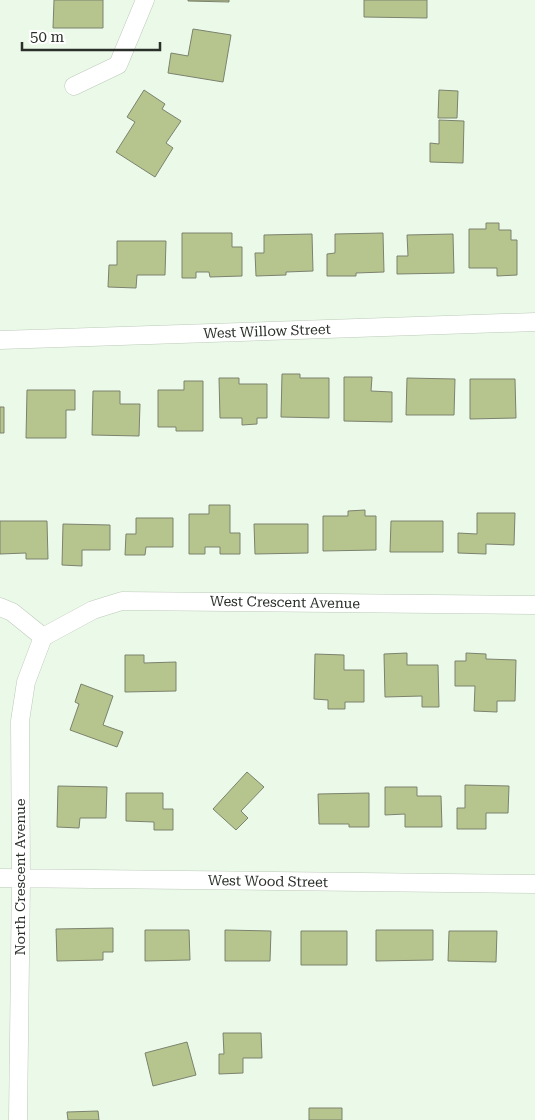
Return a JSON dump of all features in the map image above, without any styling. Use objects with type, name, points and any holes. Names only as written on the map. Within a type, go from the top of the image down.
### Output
[{"type":"street","points":[[74,86],[118,64],[145,0]]},
{"type":"street","name":"West Willow Street","points":[[0,340],[535,322]]},
{"type":"street","name":"West Crescent Avenue","points":[[43,637],[93,610],[122,601],[535,605]]},
{"type":"street","points":[[0,607],[12,612],[43,637]]},
{"type":"street","name":"North Crescent Avenue","points":[[18,1120],[21,878],[20,721],[26,682],[43,637]]},
{"type":"street","name":"West Wood Street","points":[[0,878],[535,884]]},
{"type":"building","points":[[54,0],[103,0],[103,28],[53,28]]},
{"type":"building","points":[[229,0],[229,2],[188,1]]},
{"type":"building","points":[[364,0],[427,0],[427,18],[364,17]]},
{"type":"building","points":[[193,29],[231,35],[223,82],[168,73],[171,53],[188,56]]},
{"type":"building","points":[[144,90],[165,104],[162,109],[181,121],[166,143],[173,148],[155,177],[116,152],[135,122],[127,117]]},
{"type":"building","points":[[439,90],[458,91],[457,118],[438,118]]},
{"type":"building","points":[[439,120],[464,121],[463,163],[430,162],[430,143],[439,144]]},
{"type":"building","points":[[486,223],[499,223],[499,230],[511,230],[511,240],[517,240],[517,275],[497,276],[497,268],[469,268],[469,229],[486,229]]},
{"type":"building","points":[[182,233],[232,233],[232,247],[242,247],[242,276],[210,277],[209,272],[196,272],[196,278],[182,278]]},
{"type":"building","points":[[383,233],[384,272],[356,273],[356,276],[327,276],[327,254],[335,253],[335,234]]},
{"type":"building","points":[[312,234],[313,271],[286,272],[286,275],[256,276],[255,253],[264,253],[264,235]]},
{"type":"building","points":[[453,234],[454,273],[397,274],[397,256],[408,256],[407,235]]},
{"type":"building","points":[[117,241],[166,241],[165,275],[137,275],[136,288],[108,287],[109,265],[117,265]]},
{"type":"building","points":[[282,374],[300,374],[300,378],[329,378],[329,418],[281,417]]},
{"type":"building","points":[[344,377],[372,377],[371,391],[392,392],[392,422],[344,421]]},
{"type":"building","points":[[219,378],[239,378],[239,384],[267,384],[267,418],[257,418],[257,424],[242,425],[242,418],[220,418]]},
{"type":"building","points":[[407,378],[455,379],[454,415],[406,415]]},
{"type":"building","points":[[470,379],[515,379],[516,418],[470,419]]},
{"type":"building","points":[[184,381],[203,381],[203,431],[176,431],[176,427],[158,427],[158,390],[184,390]]},
{"type":"building","points":[[27,390],[75,390],[75,410],[66,410],[66,438],[26,438]]},
{"type":"building","points":[[93,391],[120,391],[120,404],[140,404],[139,436],[92,435]]},
{"type":"building","points":[[0,407],[4,407],[4,433],[0,433]]},
{"type":"building","points":[[209,505],[230,505],[230,533],[240,533],[240,554],[220,554],[220,547],[205,547],[205,554],[189,554],[189,514],[209,514]]},
{"type":"building","points":[[365,510],[365,516],[376,516],[376,550],[323,551],[323,516],[348,516],[348,511]]},
{"type":"building","points":[[477,513],[515,513],[514,545],[486,544],[486,554],[458,553],[458,533],[477,534]]},
{"type":"building","points":[[136,518],[173,518],[173,547],[146,547],[145,555],[125,555],[126,534],[136,534]]},
{"type":"building","points":[[0,521],[47,521],[48,559],[26,559],[26,553],[0,554]]},
{"type":"building","points":[[391,521],[443,521],[443,552],[390,552]]},
{"type":"building","points":[[63,524],[110,525],[110,550],[82,550],[82,566],[62,565]]},
{"type":"building","points":[[254,524],[308,524],[308,553],[255,554]]},
{"type":"building","points":[[407,653],[407,665],[438,665],[439,707],[422,707],[422,696],[385,697],[384,654]]},
{"type":"building","points":[[466,653],[486,654],[486,659],[516,660],[515,701],[497,701],[497,712],[474,711],[475,686],[455,686],[455,661],[466,661]]},
{"type":"building","points":[[315,654],[344,655],[344,670],[364,670],[364,702],[345,702],[345,709],[328,709],[328,700],[314,699]]},
{"type":"building","points":[[125,655],[144,655],[144,663],[176,662],[176,691],[125,692]]},
{"type":"building","points":[[81,684],[113,696],[103,725],[123,732],[117,747],[70,730],[79,704],[75,702]]},
{"type":"building","points":[[247,772],[264,787],[241,811],[248,818],[236,830],[213,809]]},
{"type":"building","points":[[465,785],[509,786],[508,813],[486,813],[486,829],[457,829],[457,808],[465,808]]},
{"type":"building","points":[[58,786],[107,787],[106,818],[80,818],[79,828],[57,827]]},
{"type":"building","points":[[385,787],[417,787],[417,796],[441,796],[442,827],[405,827],[405,814],[385,815]]},
{"type":"building","points":[[126,793],[163,793],[163,809],[173,809],[173,830],[154,830],[154,822],[126,821]]},
{"type":"building","points":[[369,793],[369,827],[349,827],[349,824],[319,824],[318,794]]},
{"type":"building","points":[[113,928],[113,952],[103,952],[103,960],[57,961],[56,929]]},
{"type":"building","points":[[145,930],[189,930],[190,960],[145,961]]},
{"type":"building","points":[[225,930],[271,931],[270,961],[225,961]]},
{"type":"building","points":[[376,930],[433,930],[433,960],[376,961]]},
{"type":"building","points":[[301,931],[347,931],[347,965],[301,965]]},
{"type":"building","points":[[449,931],[497,931],[496,962],[448,961]]},
{"type":"building","points":[[223,1033],[261,1033],[262,1058],[243,1058],[243,1073],[219,1074],[219,1054],[224,1054]]},
{"type":"building","points":[[187,1042],[196,1075],[153,1086],[145,1053]]},
{"type":"building","points":[[309,1108],[342,1108],[342,1120],[309,1120]]},
{"type":"building","points":[[98,1111],[99,1120],[68,1120],[67,1112]]}]
